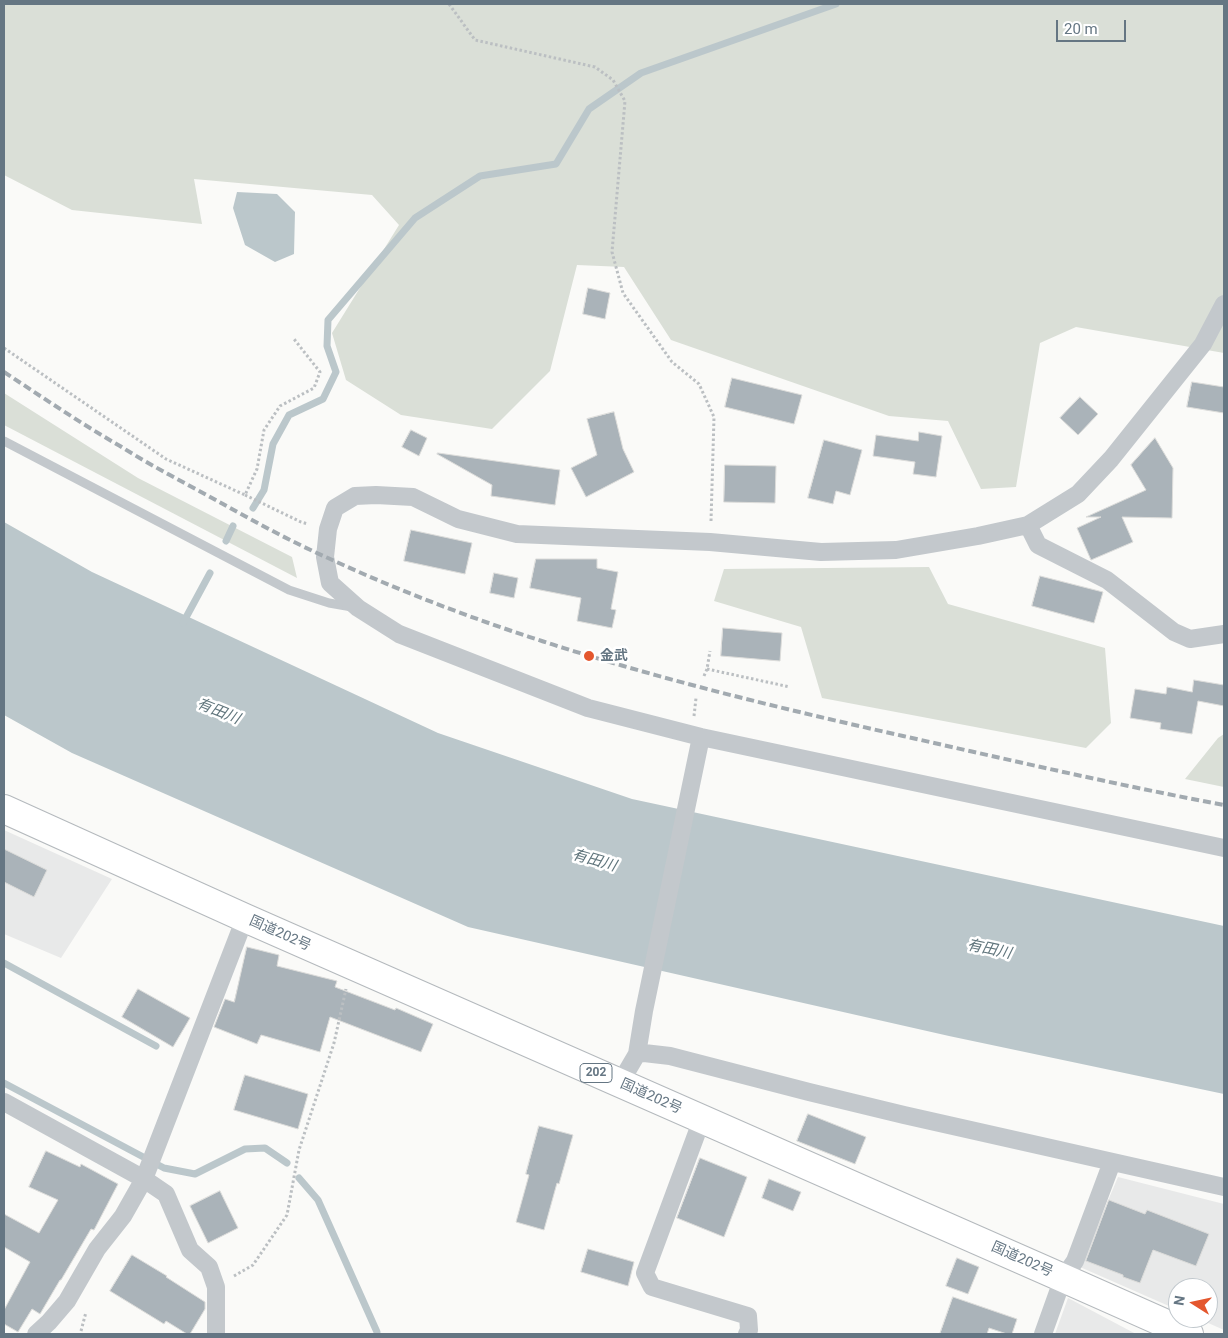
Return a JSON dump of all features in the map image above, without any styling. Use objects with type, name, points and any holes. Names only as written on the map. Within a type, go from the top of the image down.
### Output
[{"type":"highway","name":"国道202号","points":[[4,809],[245,918],[1189,1334]]},
{"type":"street","points":[[1224,304],[1203,344],[1112,459],[1078,494],[1028,525],[978,536],[896,550],[821,552],[710,542],[517,534],[458,519],[413,498],[376,495],[355,496],[335,508],[328,529],[325,557],[330,584],[358,608],[399,634],[588,708],[702,737],[1224,848]]},
{"type":"street","points":[[1028,525],[1038,545],[1107,580],[1174,632],[1190,639],[1224,634]]},
{"type":"street","points":[[620,1083],[637,1054],[644,1012],[702,737]]},
{"type":"street","points":[[36,1334],[49,1322],[67,1300],[97,1249],[124,1216],[148,1167],[245,918]]},
{"type":"street","points":[[637,1054],[670,1056],[876,1108],[1224,1187]]},
{"type":"street","points":[[4,1102],[148,1167],[166,1194],[190,1250],[209,1268],[216,1287],[216,1334]]},
{"type":"street","points":[[702,1119],[644,1273],[652,1287],[748,1316],[749,1330],[747,1334]]},
{"type":"street","points":[[1043,1334],[1064,1278],[1075,1261],[1112,1162]]},
{"type":"lane","points":[[4,441],[290,590],[329,603],[358,608]]},
{"type":"path","points":[[449,4],[475,40],[595,67],[613,80],[624,101],[612,252],[624,293],[672,362],[698,384],[714,417],[710,542]]},
{"type":"path","points":[[245,495],[257,469],[264,430],[280,406],[314,388],[320,372],[294,339]]},
{"type":"path","points":[[4,348],[166,459],[300,522],[328,529]]},
{"type":"path","points":[[704,676],[710,651]]},
{"type":"path","points":[[707,669],[790,687]]},
{"type":"path","points":[[216,1287],[252,1265],[287,1215],[299,1150],[334,1043],[352,965]]},
{"type":"shaded area","points":[[4,4],[1224,4],[1224,353],[1076,327],[1040,343],[1016,487],[981,489],[948,421],[889,416],[671,340],[624,267],[577,265],[550,371],[492,429],[401,415],[346,380],[332,333],[399,225],[372,195],[194,179],[202,224],[72,210],[4,175]]},
{"type":"shaded area","points":[[4,393],[138,478],[292,557],[297,578],[4,425]]},
{"type":"shaded area","points":[[929,567],[948,604],[1105,648],[1111,723],[1086,748],[822,698],[801,627],[714,601],[724,569]]},
{"type":"shaded area","points":[[1224,734],[1224,787],[1185,779],[1218,738]]},
{"type":"shaded area","points":[[4,830],[112,879],[61,958],[4,934]]},
{"type":"shaded area","points":[[1118,1177],[1224,1204],[1224,1330],[1218,1327],[1218,1278],[1168,1278],[1168,1306],[1080,1267]]},
{"type":"shaded area","points":[[1068,1298],[1136,1334],[1055,1334]]},
{"type":"water","points":[[237,192],[277,194],[295,212],[294,254],[275,262],[245,245],[233,208]]},
{"type":"water","name":"有田川","points":[[4,522],[92,572],[438,733],[632,799],[1224,926],[1224,1094],[949,1036],[468,927],[72,753],[4,715]]},
{"type":"building","points":[[588,288],[610,293],[605,319],[583,314]]},
{"type":"building","points":[[732,378],[802,395],[794,424],[725,407]]},
{"type":"building","points":[[1192,382],[1224,387],[1224,413],[1187,407]]},
{"type":"building","points":[[1080,397],[1098,414],[1078,435],[1060,418]]},
{"type":"building","points":[[614,412],[623,449],[634,472],[586,497],[571,468],[597,455],[587,419]]},
{"type":"building","points":[[411,430],[427,438],[419,456],[402,447]]},
{"type":"building","points":[[919,432],[942,436],[936,477],[913,474],[915,462],[873,456],[876,435],[918,441]]},
{"type":"building","points":[[1155,438],[1173,468],[1172,518],[1122,517],[1133,542],[1091,560],[1077,528],[1101,517],[1086,517],[1146,490],[1131,465]]},
{"type":"building","points":[[824,440],[862,450],[850,495],[836,491],[833,504],[808,498]]},
{"type":"building","points":[[438,453],[560,470],[555,505],[491,496],[492,485]]},
{"type":"building","points":[[725,465],[776,466],[775,503],[724,502]]},
{"type":"building","points":[[411,530],[472,543],[465,574],[404,561]]},
{"type":"building","points":[[536,559],[597,559],[597,568],[618,572],[611,609],[616,610],[612,628],[577,621],[581,598],[530,588]]},
{"type":"building","points":[[494,573],[518,578],[514,598],[490,593]]},
{"type":"building","points":[[1040,576],[1103,592],[1094,623],[1032,606]]},
{"type":"building","points":[[723,628],[782,633],[780,661],[721,656]]},
{"type":"building","points":[[1194,680],[1224,685],[1224,706],[1198,701],[1192,734],[1160,729],[1161,723],[1130,718],[1135,689],[1166,694],[1167,687],[1192,692]]},
{"type":"building","points":[[4,849],[47,870],[34,897],[4,882]]},
{"type":"building","points":[[247,947],[279,955],[277,966],[337,981],[335,987],[395,1010],[396,1008],[433,1024],[421,1052],[330,1017],[320,1052],[261,1035],[257,1044],[214,1027],[225,999],[234,1002]]},
{"type":"building","points":[[138,989],[190,1018],[173,1047],[122,1017]]},
{"type":"building","points":[[245,1075],[308,1094],[298,1129],[234,1110]]},
{"type":"building","points":[[808,1114],[866,1137],[855,1164],[797,1141]]},
{"type":"building","points":[[539,1126],[573,1135],[544,1230],[516,1222],[529,1175],[526,1174]]},
{"type":"building","points":[[46,1151],[80,1167],[81,1164],[118,1184],[94,1230],[91,1229],[40,1314],[32,1309],[18,1332],[4,1324],[4,1310],[30,1262],[4,1247],[4,1214],[39,1233],[58,1200],[29,1187]]},
{"type":"building","points":[[700,1158],[747,1177],[724,1237],[677,1218]]},
{"type":"building","points":[[769,1179],[801,1192],[793,1211],[762,1198]]},
{"type":"building","points":[[220,1191],[238,1228],[208,1243],[190,1206]]},
{"type":"building","points":[[1109,1200],[1145,1214],[1147,1210],[1209,1234],[1196,1266],[1153,1250],[1140,1283],[1086,1261]]},
{"type":"building","points":[[588,1249],[634,1262],[628,1286],[581,1272]]},
{"type":"building","points":[[132,1255],[205,1302],[205,1309],[190,1334],[166,1321],[164,1324],[110,1291]]},
{"type":"building","points":[[957,1258],[979,1267],[968,1294],[946,1286]]},
{"type":"building","points":[[953,1297],[1017,1319],[1012,1334],[989,1328],[987,1334],[940,1334]]},
{"type":"waterway","points":[[253,508],[264,490],[273,444],[289,415],[323,399],[336,372],[327,346],[328,320],[415,218],[480,176],[556,164],[589,109],[641,73],[836,4]]},
{"type":"waterway","points":[[226,541],[233,526]]},
{"type":"waterway","points":[[183,623],[210,573]]},
{"type":"waterway","points":[[4,963],[156,1046]]},
{"type":"waterway","points":[[4,1083],[164,1168],[195,1174],[245,1149],[265,1148],[287,1163]]},
{"type":"waterway","points":[[299,1178],[318,1200],[377,1334]]},
{"type":"railway","points":[[4,372],[133,454],[275,532],[397,588],[468,615],[539,640],[611,662],[757,702],[1064,772],[1224,805]]},
{"type":"place","name":"金武","points":[[589,656]]}]
